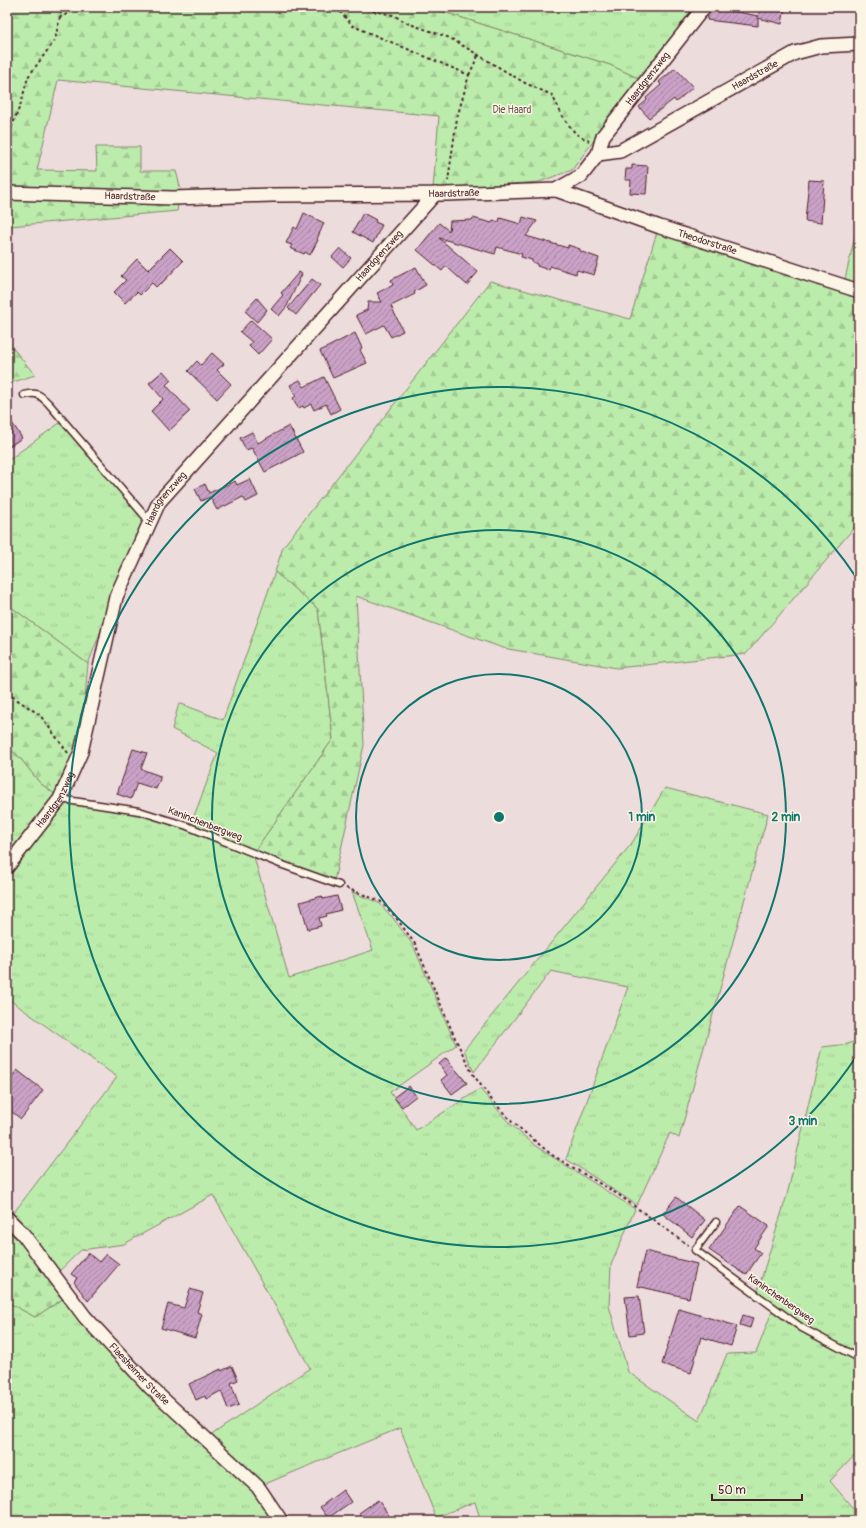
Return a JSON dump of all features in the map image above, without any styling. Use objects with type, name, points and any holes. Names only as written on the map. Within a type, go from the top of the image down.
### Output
[{"type":"street","name":"Haardgrenzweg","points":[[598,154],[603,136],[704,7]]},
{"type":"street","name":"Haardstraße","points":[[7,193],[173,198],[272,195],[441,194],[556,190],[581,176],[598,154],[620,151],[795,53],[821,46],[859,44]]},
{"type":"street","name":"Theodorstraße","points":[[556,190],[660,227],[859,291]]},
{"type":"street","name":"Haardgrenzweg","points":[[7,867],[60,799],[82,752],[116,597],[159,502],[441,194]]},
{"type":"street","name":"Flaesheimer Straße","points":[[7,1218],[23,1234],[85,1317],[151,1388],[258,1487],[281,1521]]},
{"type":"lane","points":[[24,395],[34,393],[40,395],[49,404],[150,522]]},
{"type":"lane","name":"Kaninchenbergweg","points":[[60,799],[139,811],[187,826],[280,864],[339,885]]},
{"type":"lane","points":[[695,1250],[716,1222]]},
{"type":"lane","name":"Kaninchenbergweg","points":[[695,1250],[802,1328],[859,1358]]},
{"type":"path","points":[[7,16],[10,7]]},
{"type":"path","points":[[7,139],[21,103],[28,77],[55,40],[62,7]]},
{"type":"path","points":[[60,18],[81,7]]},
{"type":"path","points":[[336,7],[369,10],[393,15],[407,23],[450,38],[525,83],[552,95],[564,119],[576,134],[589,141],[598,154]]},
{"type":"path","points":[[336,7],[353,26],[469,75]]},
{"type":"path","points":[[441,194],[456,118],[469,75],[478,55]]},
{"type":"path","points":[[7,694],[40,715],[76,764]]},
{"type":"path","points":[[339,885],[380,900],[395,916],[415,944],[455,1038],[472,1073],[491,1099],[512,1122],[552,1155],[619,1195],[695,1250]]},
{"type":"green space","name":"Die Haard","points":[[7,7],[428,7],[610,65],[642,80],[572,170],[539,182],[433,189],[439,116],[58,80],[37,170],[97,171],[96,147],[140,147],[140,171],[176,171],[181,190],[177,211],[7,226]]},
{"type":"green space","points":[[428,7],[700,7],[642,80],[610,65]]},
{"type":"green space","points":[[859,219],[859,285],[845,279]]},
{"type":"green space","points":[[658,229],[859,294],[859,522],[746,654],[617,668],[503,648],[356,596],[364,745],[334,881],[254,852],[333,739],[318,609],[275,572],[283,547],[490,281],[630,319]]},
{"type":"green space","points":[[7,341],[35,375],[7,384]]},
{"type":"green space","points":[[61,422],[147,521],[114,597],[88,664],[7,604],[7,461]]},
{"type":"green space","points":[[275,572],[318,609],[333,739],[254,852],[191,824],[218,753],[172,729],[179,703],[223,720]]},
{"type":"green space","points":[[7,604],[88,664],[80,752],[60,798],[40,783],[21,759],[7,746]]},
{"type":"green space","points":[[7,746],[21,759],[40,783],[60,798],[7,865]]},
{"type":"green space","points":[[665,788],[768,814],[679,1138],[670,1133],[637,1205],[566,1159],[628,987],[551,971],[474,1072],[464,1050],[632,843]]},
{"type":"green space","points":[[61,800],[137,813],[186,828],[254,857],[289,978],[373,950],[352,892],[379,903],[393,918],[413,945],[456,1045],[390,1092],[416,1130],[480,1089],[510,1124],[537,1147],[635,1209],[611,1265],[609,1306],[628,1372],[699,1421],[727,1354],[756,1353],[773,1309],[859,1359],[859,1451],[830,1481],[856,1512],[859,1512],[859,1521],[481,1521],[475,1502],[436,1517],[400,1428],[260,1486],[207,1438],[310,1368],[213,1195],[124,1244],[81,1250],[56,1274],[12,1215],[117,1077],[7,998],[7,870]]},
{"type":"green space","points":[[859,1040],[859,1354],[804,1327],[757,1293],[787,1195],[822,1047],[848,1044]]},
{"type":"green space","points":[[7,1222],[67,1296],[35,1317],[7,1302]]},
{"type":"green space","points":[[67,1296],[256,1489],[278,1521],[7,1521],[7,1302],[35,1317]]},
{"type":"building","points":[[713,7],[758,17],[760,7],[785,7],[782,24],[758,18],[758,26],[707,20]]},
{"type":"building","points":[[675,68],[693,87],[676,102],[674,99],[649,118],[639,107],[647,100],[646,98],[661,85],[659,82]]},
{"type":"building","points":[[632,165],[648,166],[646,194],[630,193],[631,180],[625,180],[626,169],[632,169]]},
{"type":"building","points":[[809,180],[824,181],[821,223],[805,221]]},
{"type":"building","points":[[304,213],[324,223],[317,239],[318,240],[310,255],[290,248],[292,245],[286,243],[294,227],[297,229]]},
{"type":"building","points":[[363,213],[376,220],[375,222],[382,225],[373,243],[353,232]]},
{"type":"building","points":[[523,217],[537,221],[526,236],[568,248],[568,245],[599,258],[594,275],[577,270],[576,274],[550,266],[549,270],[537,266],[537,264],[532,262],[532,260],[521,257],[522,254],[497,247],[495,254],[439,238],[478,272],[467,285],[447,267],[445,267],[442,271],[417,250],[439,223],[449,231],[450,221],[472,220],[473,218],[492,223],[493,220],[499,222],[500,218],[521,224]]},
{"type":"building","points":[[170,248],[183,261],[161,284],[160,283],[156,287],[152,283],[140,295],[137,292],[125,303],[114,292],[126,280],[121,276],[137,259],[148,270]]},
{"type":"building","points":[[340,248],[351,258],[343,267],[332,257]]},
{"type":"building","points":[[416,267],[426,285],[414,292],[415,294],[391,306],[403,331],[391,337],[384,325],[366,334],[356,315],[367,310],[368,302],[382,302],[377,293],[393,285],[391,280]]},
{"type":"building","points":[[299,272],[302,274],[287,306],[279,316],[271,309],[283,295],[281,293]]},
{"type":"building","points":[[312,279],[320,285],[296,315],[288,308]]},
{"type":"building","points":[[257,298],[267,310],[257,322],[245,311]]},
{"type":"building","points":[[251,320],[272,339],[258,355],[249,346],[252,342],[240,332]]},
{"type":"building","points":[[355,333],[362,348],[360,350],[367,363],[333,378],[320,351]]},
{"type":"building","points":[[212,353],[224,364],[217,370],[231,384],[217,399],[188,371],[197,361],[201,365]]},
{"type":"building","points":[[163,371],[171,380],[166,385],[190,411],[169,431],[151,411],[163,399],[149,383]]},
{"type":"building","points":[[324,377],[340,409],[331,414],[326,404],[314,410],[311,404],[304,408],[303,406],[298,408],[293,398],[296,396],[290,385],[300,380],[304,387]]},
{"type":"building","points":[[7,415],[22,438],[7,448]]},
{"type":"building","points":[[289,426],[303,452],[265,472],[252,448],[246,450],[240,438],[252,432],[258,443]]},
{"type":"building","points":[[250,479],[258,496],[246,502],[243,497],[217,510],[210,497],[201,501],[195,489],[205,484],[209,493],[235,481],[237,485]]},
{"type":"building","points":[[133,749],[147,753],[141,769],[160,776],[160,779],[156,789],[137,783],[131,799],[117,794]]},
{"type":"building","points":[[322,896],[323,899],[337,896],[341,910],[326,914],[327,916],[319,918],[321,926],[308,929],[300,902]]},
{"type":"building","points":[[446,1058],[467,1083],[452,1094],[441,1080],[447,1075],[439,1064]]},
{"type":"building","points":[[17,1070],[43,1090],[21,1119],[7,1108],[7,1084]]},
{"type":"building","points":[[409,1086],[416,1096],[402,1107],[394,1097]]},
{"type":"building","points":[[676,1197],[705,1220],[692,1237],[663,1214]]},
{"type":"building","points":[[740,1206],[769,1226],[754,1248],[761,1253],[746,1275],[709,1250]]},
{"type":"building","points":[[645,1251],[697,1264],[689,1298],[637,1286]]},
{"type":"building","points":[[88,1253],[99,1262],[106,1254],[119,1264],[88,1301],[74,1282],[77,1278],[71,1274]]},
{"type":"building","points":[[190,1289],[203,1293],[197,1312],[202,1314],[195,1338],[161,1328],[168,1304],[184,1308]]},
{"type":"building","points":[[639,1296],[644,1333],[630,1335],[625,1297]]},
{"type":"building","points":[[679,1309],[737,1326],[731,1346],[701,1337],[691,1373],[662,1364]]},
{"type":"building","points":[[743,1315],[753,1318],[750,1328],[740,1325]]},
{"type":"building","points":[[232,1366],[238,1380],[231,1383],[239,1405],[228,1409],[221,1391],[206,1399],[205,1396],[196,1400],[189,1384],[221,1369],[221,1371]]},
{"type":"building","points":[[343,1490],[351,1502],[328,1518],[320,1507]]},
{"type":"building","points":[[378,1500],[393,1521],[365,1521],[359,1513]]}]
